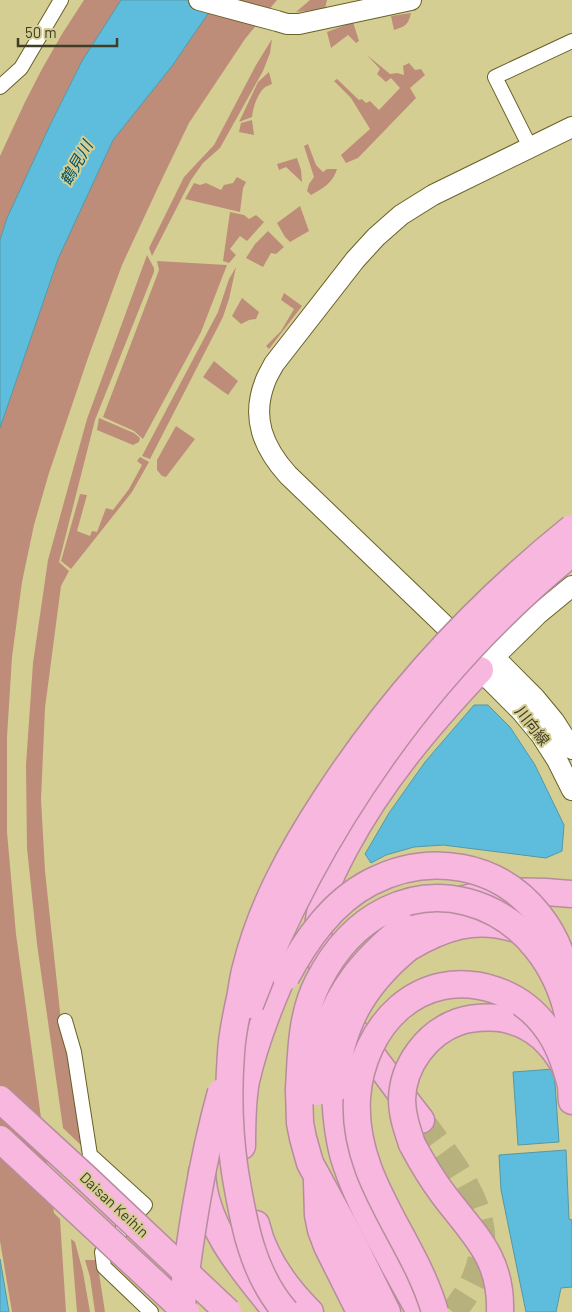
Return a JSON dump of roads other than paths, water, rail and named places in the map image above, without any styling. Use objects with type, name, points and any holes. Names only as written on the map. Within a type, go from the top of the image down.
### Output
[{"type":"highway","points":[[286,1312],[258,1267],[250,1244],[239,1196],[230,1131],[231,1052],[246,967],[256,932],[288,860],[311,820],[340,775],[375,728],[436,655],[472,617],[510,581],[572,528]]},
{"type":"highway","points":[[180,1312],[198,1191],[210,1132],[242,1026],[257,986],[293,904],[339,821],[375,767],[420,707],[449,672],[490,628],[572,553]]},
{"type":"highway","points":[[186,1312],[202,1199],[216,1134],[233,1070],[267,982],[288,938],[319,879],[348,830],[398,756],[430,717],[499,642],[572,577]]},
{"type":"highway","points":[[277,1312],[249,1278],[234,1256],[212,1217],[206,1198],[202,1178],[202,1156],[206,1121],[212,1096],[250,985],[309,858],[354,786],[386,741],[414,703],[465,645]]},
{"type":"highway","points":[[420,1120],[358,1036],[332,992],[320,958],[318,940],[321,908],[326,889],[337,863],[372,802],[405,756],[487,664]]},
{"type":"highway","points":[[292,1312],[273,1285],[263,1266],[249,1219],[242,1160],[242,1119],[245,1092],[254,1048],[277,987],[348,830]]},
{"type":"highway","points":[[310,1312],[294,1296],[280,1277],[259,1235],[252,1206],[247,1169],[246,1129],[255,1063],[273,1004],[300,952],[330,913],[349,895],[370,882],[392,873],[440,865],[465,868],[489,876],[510,887],[531,905],[546,925],[558,947],[565,971],[569,996],[571,1033]]},
{"type":"highway","points":[[420,1312],[365,1210],[345,1163],[336,1116],[335,1092],[336,1069],[348,1024],[359,1002],[373,981],[390,963],[406,937],[426,913],[446,905],[497,892],[521,891],[572,894]]},
{"type":"highway","points":[[360,1312],[317,1177],[302,1043],[309,1004],[330,961],[346,940],[365,922],[387,910],[410,902],[433,898],[456,899],[476,904],[514,924],[531,941],[550,966],[566,1004],[571,1033]]},
{"type":"highway","points":[[387,1312],[338,1240],[331,1193],[308,1091],[329,1023],[339,1001],[367,960],[386,942],[406,937],[427,936],[447,928],[466,924],[486,923],[504,925],[522,931],[539,941],[555,954],[572,974]]},
{"type":"highway","points":[[435,1312],[426,1285],[383,1203],[364,1157],[357,1118],[357,1098],[364,1062],[370,1045],[380,1028],[393,1013],[408,1001],[440,986],[472,984],[502,992],[516,999],[540,1018],[555,1041],[566,1068],[571,1091]]},
{"type":"highway","points":[[500,1312],[498,1281],[488,1254],[441,1192],[412,1144],[405,1126],[402,1098],[408,1071],[414,1058],[433,1036],[445,1028],[472,1018],[501,1018],[515,1021],[540,1035],[565,1068],[571,1091]]},
{"type":"highway","name":"Daisan Keihin","points":[[0,1099],[228,1312]]},
{"type":"highway","name":"Daisan Keihin","points":[[0,1139],[186,1312]]},
{"type":"street","points":[[0,87],[21,68],[61,0]]},
{"type":"street","points":[[199,0],[287,24],[299,24],[411,0]]},
{"type":"street","points":[[530,147],[495,77],[572,41]]},
{"type":"street","points":[[572,127],[433,195],[401,215],[376,237],[355,260],[274,364],[265,382],[259,404],[260,426],[266,446],[277,462],[295,482],[465,645],[517,593],[572,545]]},
{"type":"street","points":[[487,664],[538,614],[572,586]]},
{"type":"street","name":"川向線","points":[[465,645],[487,664],[535,698],[554,721],[572,749]]},
{"type":"street","name":"川向線","points":[[487,664],[541,735],[557,760],[572,790]]},
{"type":"street","points":[[65,1021],[74,1052],[90,1155],[146,1205],[102,1252],[104,1267],[152,1312]]},
{"type":"water","name":"鶴見川","points":[[121,0],[222,0],[207,15],[172,66],[113,140],[58,259],[0,428],[0,240],[7,218],[82,61]]},
{"type":"water","points":[[474,705],[488,705],[510,727],[535,765],[564,825],[562,851],[546,858],[443,845],[414,847],[386,855],[371,863],[365,854],[389,813],[425,762]]},
{"type":"water","points":[[554,1069],[559,1142],[518,1145],[513,1072]]},
{"type":"water","points":[[566,1150],[569,1219],[572,1220],[572,1287],[561,1288],[556,1312],[526,1312],[501,1190],[499,1155]]},
{"type":"water","points":[[0,1259],[9,1312],[0,1312]]},
{"type":"tunnel","points":[[421,1120],[468,1189],[478,1212],[482,1235],[481,1260],[471,1285],[453,1312]]}]
